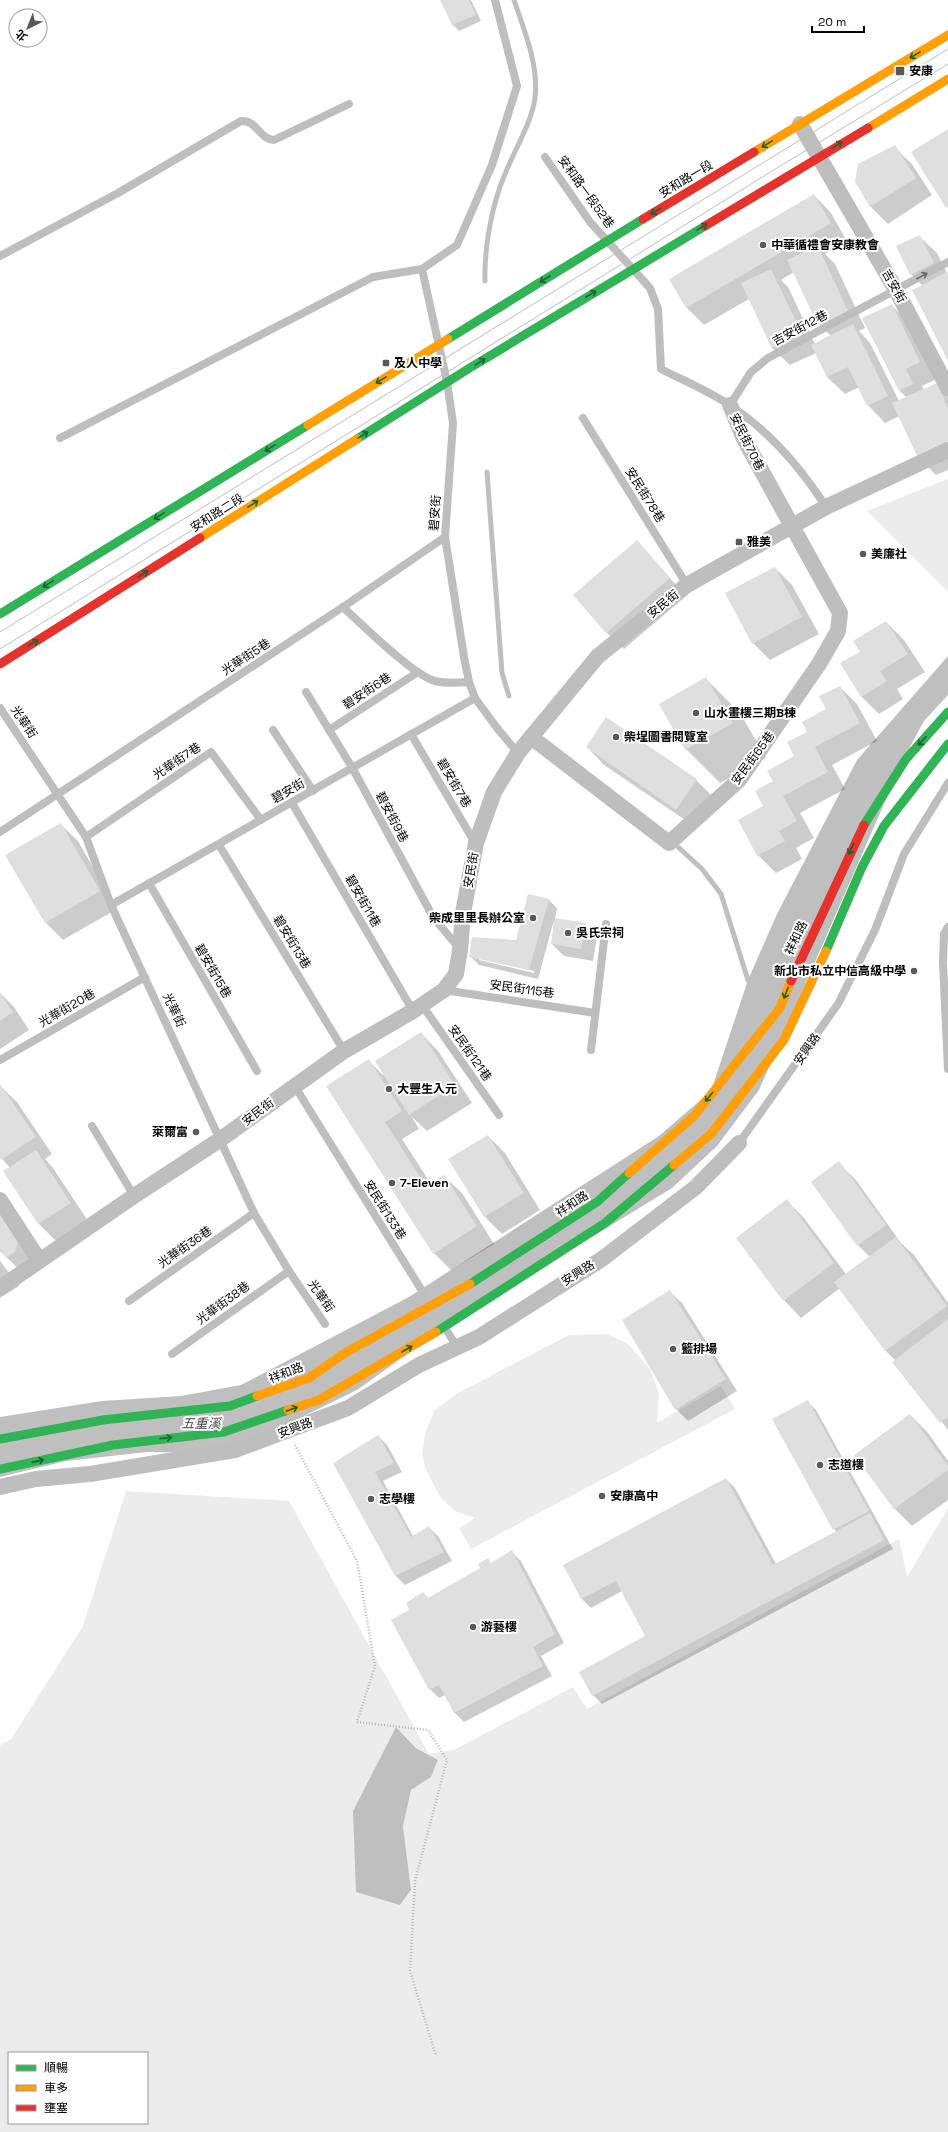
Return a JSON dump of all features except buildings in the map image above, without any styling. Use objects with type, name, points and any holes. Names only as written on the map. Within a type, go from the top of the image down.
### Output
[{"type":"main road","name":"安和路一段","points":[[438,345],[948,35]]},
{"type":"main road","points":[[447,382],[633,268],[948,79]]},
{"type":"main road","points":[[0,614],[438,345]]},
{"type":"main road","name":"安和路二段","points":[[0,664],[447,382]]},
{"type":"main road","name":"祥和路","points":[[0,1439],[102,1420],[230,1406],[309,1378],[345,1352],[458,1292],[597,1202],[694,1116],[780,1008],[799,960],[862,828],[906,759],[948,712]]},
{"type":"main road","points":[[0,1469],[113,1445],[224,1432],[319,1400],[445,1326],[606,1223],[711,1134],[784,1040],[820,964],[862,867],[884,826],[948,744]]},
{"type":"street","name":"吉安街","points":[[800,124],[820,156],[896,290],[948,388]]},
{"type":"street","name":"安民街70巷","points":[[730,404],[744,439],[792,525]]},
{"type":"street","name":"安民街","points":[[0,1288],[39,1260],[221,1139],[294,1085],[344,1051],[417,1008],[444,990],[456,974],[460,950],[463,913],[476,843],[494,792],[518,753],[598,656],[687,585],[826,507],[948,450]]},
{"type":"street","name":"安民街65巷","points":[[531,737],[669,843],[739,780],[820,664],[838,631],[840,613],[792,525]]},
{"type":"street","name":"安興路","points":[[0,1487],[36,1479],[119,1470],[235,1450],[348,1408],[419,1365],[479,1337],[602,1259],[696,1187],[739,1143]]},
{"type":"street","points":[[0,1200],[39,1260]]},
{"type":"lane","points":[[60,438],[373,277],[422,269],[457,245],[492,165],[517,86],[495,0]]},
{"type":"lane","points":[[0,256],[118,193],[241,121],[252,123],[264,137],[274,140],[350,104]]},
{"type":"lane","name":"安和路一段52巷","points":[[545,157],[590,222],[633,268]]},
{"type":"lane","name":"吉安街12巷","points":[[730,404],[758,364],[948,262]]},
{"type":"lane","name":"安民街70巷","points":[[633,268],[650,288],[656,299],[658,309],[661,369],[730,404]]},
{"type":"lane","name":"碧安街","points":[[422,269],[447,382],[453,423],[445,537],[469,682],[475,698],[518,753]]},
{"type":"lane","points":[[730,404],[752,420],[784,450],[810,482],[826,507]]},
{"type":"lane","name":"安民街78巷","points":[[582,418],[687,585]]},
{"type":"lane","name":"光華街5巷","points":[[0,832],[59,795],[343,607],[445,537]]},
{"type":"lane","points":[[343,607],[418,672],[434,681],[452,683],[469,682]]},
{"type":"lane","name":"碧安街6巷","points":[[329,730],[418,672]]},
{"type":"lane","name":"碧安街9巷","points":[[306,692],[353,769],[432,917],[460,950]]},
{"type":"lane","name":"碧安街","points":[[111,905],[353,769],[475,698]]},
{"type":"lane","name":"光華街","points":[[0,708],[86,837],[111,905],[221,1139],[254,1213],[289,1271],[325,1324]]},
{"type":"lane","points":[[273,730],[313,791]]},
{"type":"lane","name":"碧安街7巷","points":[[411,734],[476,843]]},
{"type":"lane","name":"光華街7巷","points":[[86,837],[211,752],[261,820]]},
{"type":"lane","name":"安興路","points":[[739,1143],[838,1004],[875,930],[904,854],[948,783]]},
{"type":"lane","name":"碧安街11巷","points":[[292,803],[417,1008]]},
{"type":"lane","name":"碧安街13巷","points":[[219,845],[344,1051]]},
{"type":"lane","name":"碧安街15巷","points":[[149,883],[257,1071]]},
{"type":"lane","points":[[591,1050],[606,924]]},
{"type":"lane","points":[[948,927],[944,934],[943,963],[948,1069]]},
{"type":"lane","name":"光華街20巷","points":[[0,1060],[145,977]]},
{"type":"lane","name":"安民街115巷","points":[[444,990],[595,1012]]},
{"type":"lane","name":"安民街121巷","points":[[417,1008],[498,1115]]},
{"type":"lane","name":"安民街133巷","points":[[294,1085],[457,1347]]},
{"type":"lane","points":[[92,1126],[134,1196]]},
{"type":"lane","name":"光華街36巷","points":[[129,1301],[254,1213]]},
{"type":"lane","name":"光華街38巷","points":[[172,1354],[289,1271]]},
{"type":"path","points":[[287,1431],[357,1561],[375,1666],[357,1722],[428,1730],[447,1760],[415,1880],[410,1971],[436,2056]]},
{"type":"shaded area","points":[[948,479],[948,592],[867,511]]},
{"type":"shaded area","points":[[607,1334],[628,1344],[650,1369],[659,1393],[657,1423],[721,1386],[735,1409],[471,1549],[459,1528],[475,1518],[455,1511],[441,1498],[426,1470],[422,1454],[425,1433],[434,1411],[458,1393],[569,1335]]},
{"type":"shaded area","points":[[126,1491],[289,1501],[429,1754],[454,1750],[573,1687],[587,1709],[899,1539],[907,1577],[948,1508],[948,2132],[0,2132],[0,1745],[11,1739],[83,1626]],"holes":[[[396,1727],[417,1748],[438,1761],[431,1777],[411,1790],[403,1826],[411,1890],[400,1905],[353,1811]]]},
{"type":"water","name":"五重溪","points":[[948,656],[948,695],[924,721],[905,756],[759,1090],[717,1146],[672,1188],[445,1327],[357,1390],[244,1445],[201,1453],[147,1452],[66,1461],[0,1477],[0,1417],[102,1401],[181,1396],[241,1385],[409,1297],[659,1136],[711,1091],[748,980],[777,914],[857,760]]},
{"type":"water","points":[[396,1727],[416,1748],[438,1760],[431,1777],[411,1790],[403,1826],[411,1890],[400,1905],[356,1892],[353,1811]]},
{"type":"waterway","points":[[485,281],[487,241],[496,199],[505,174],[527,127],[535,98],[536,86],[533,60],[514,0]]},
{"type":"waterway","points":[[487,472],[502,673],[509,696]]},
{"type":"waterway","points":[[677,846],[702,869],[721,894],[748,980],[752,983]]},
{"type":"tram line","points":[[0,632],[948,49]]},
{"type":"tram line","points":[[0,649],[764,176],[948,64]]},
{"type":"traffic: fast","points":[[448,339],[643,219]]},
{"type":"traffic: fast","points":[[357,439],[468,369],[705,226]]},
{"type":"traffic: fast","points":[[0,614],[308,425]]},
{"type":"traffic: fast","points":[[864,825],[906,759],[948,712]]},
{"type":"traffic: fast","points":[[826,951],[862,867],[884,826],[948,744]]},
{"type":"traffic: fast","points":[[436,1332],[605,1223],[674,1165]]},
{"type":"traffic: fast","points":[[470,1284],[597,1202],[629,1173]]},
{"type":"traffic: fast","points":[[0,1439],[103,1420],[230,1406],[257,1396]]},
{"type":"traffic: fast","points":[[0,1469],[113,1445],[224,1432],[288,1410]]},
{"type":"traffic: slow","points":[[754,152],[948,35]]},
{"type":"traffic: slow","points":[[868,128],[948,79]]},
{"type":"traffic: slow","points":[[308,425],[448,339]]},
{"type":"traffic: slow","points":[[200,538],[357,439]]},
{"type":"traffic: slow","points":[[674,1165],[711,1134],[784,1040],[826,951]]},
{"type":"traffic: slow","points":[[629,1173],[694,1116],[780,1008],[791,981]]},
{"type":"traffic: slow","points":[[257,1396],[309,1378],[345,1353],[470,1284]]},
{"type":"traffic: slow","points":[[288,1410],[319,1400],[436,1332]]},
{"type":"traffic: jam","points":[[705,226],[868,128]]},
{"type":"traffic: jam","points":[[643,219],[754,152]]},
{"type":"traffic: jam","points":[[0,664],[200,538]]},
{"type":"traffic: jam","points":[[791,981],[864,825]]},
{"type":"place","name":"安康","points":[[900,71]]},
{"type":"place","name":"中華循禮會安康教會","points":[[763,245]]},
{"type":"place","name":"及人中學","points":[[386,363]]},
{"type":"place","name":"雅美","points":[[739,542]]},
{"type":"place","name":"美廉社","points":[[863,554]]},
{"type":"place","name":"山水畫樓三期B棟","points":[[696,713]]},
{"type":"place","name":"柴埕圖書閱覽室","points":[[616,737]]},
{"type":"place","name":"柴成里里長辦公室","points":[[533,918]]},
{"type":"place","name":"吳氏宗祠","points":[[568,933]]},
{"type":"place","name":"新北市私立中信高級中學","points":[[914,971]]},
{"type":"place","name":"大豐生入元","points":[[389,1089]]},
{"type":"place","name":"萊爾富","points":[[196,1132]]},
{"type":"place","name":"7-Eleven","points":[[392,1183]]},
{"type":"place","name":"籃排場","points":[[673,1349]]},
{"type":"place","name":"志道樓","points":[[820,1465]]},
{"type":"place","name":"安康高中","points":[[602,1496]]},
{"type":"place","name":"志學樓","points":[[371,1499]]},
{"type":"place","name":"游藝樓","points":[[473,1627]]}]
